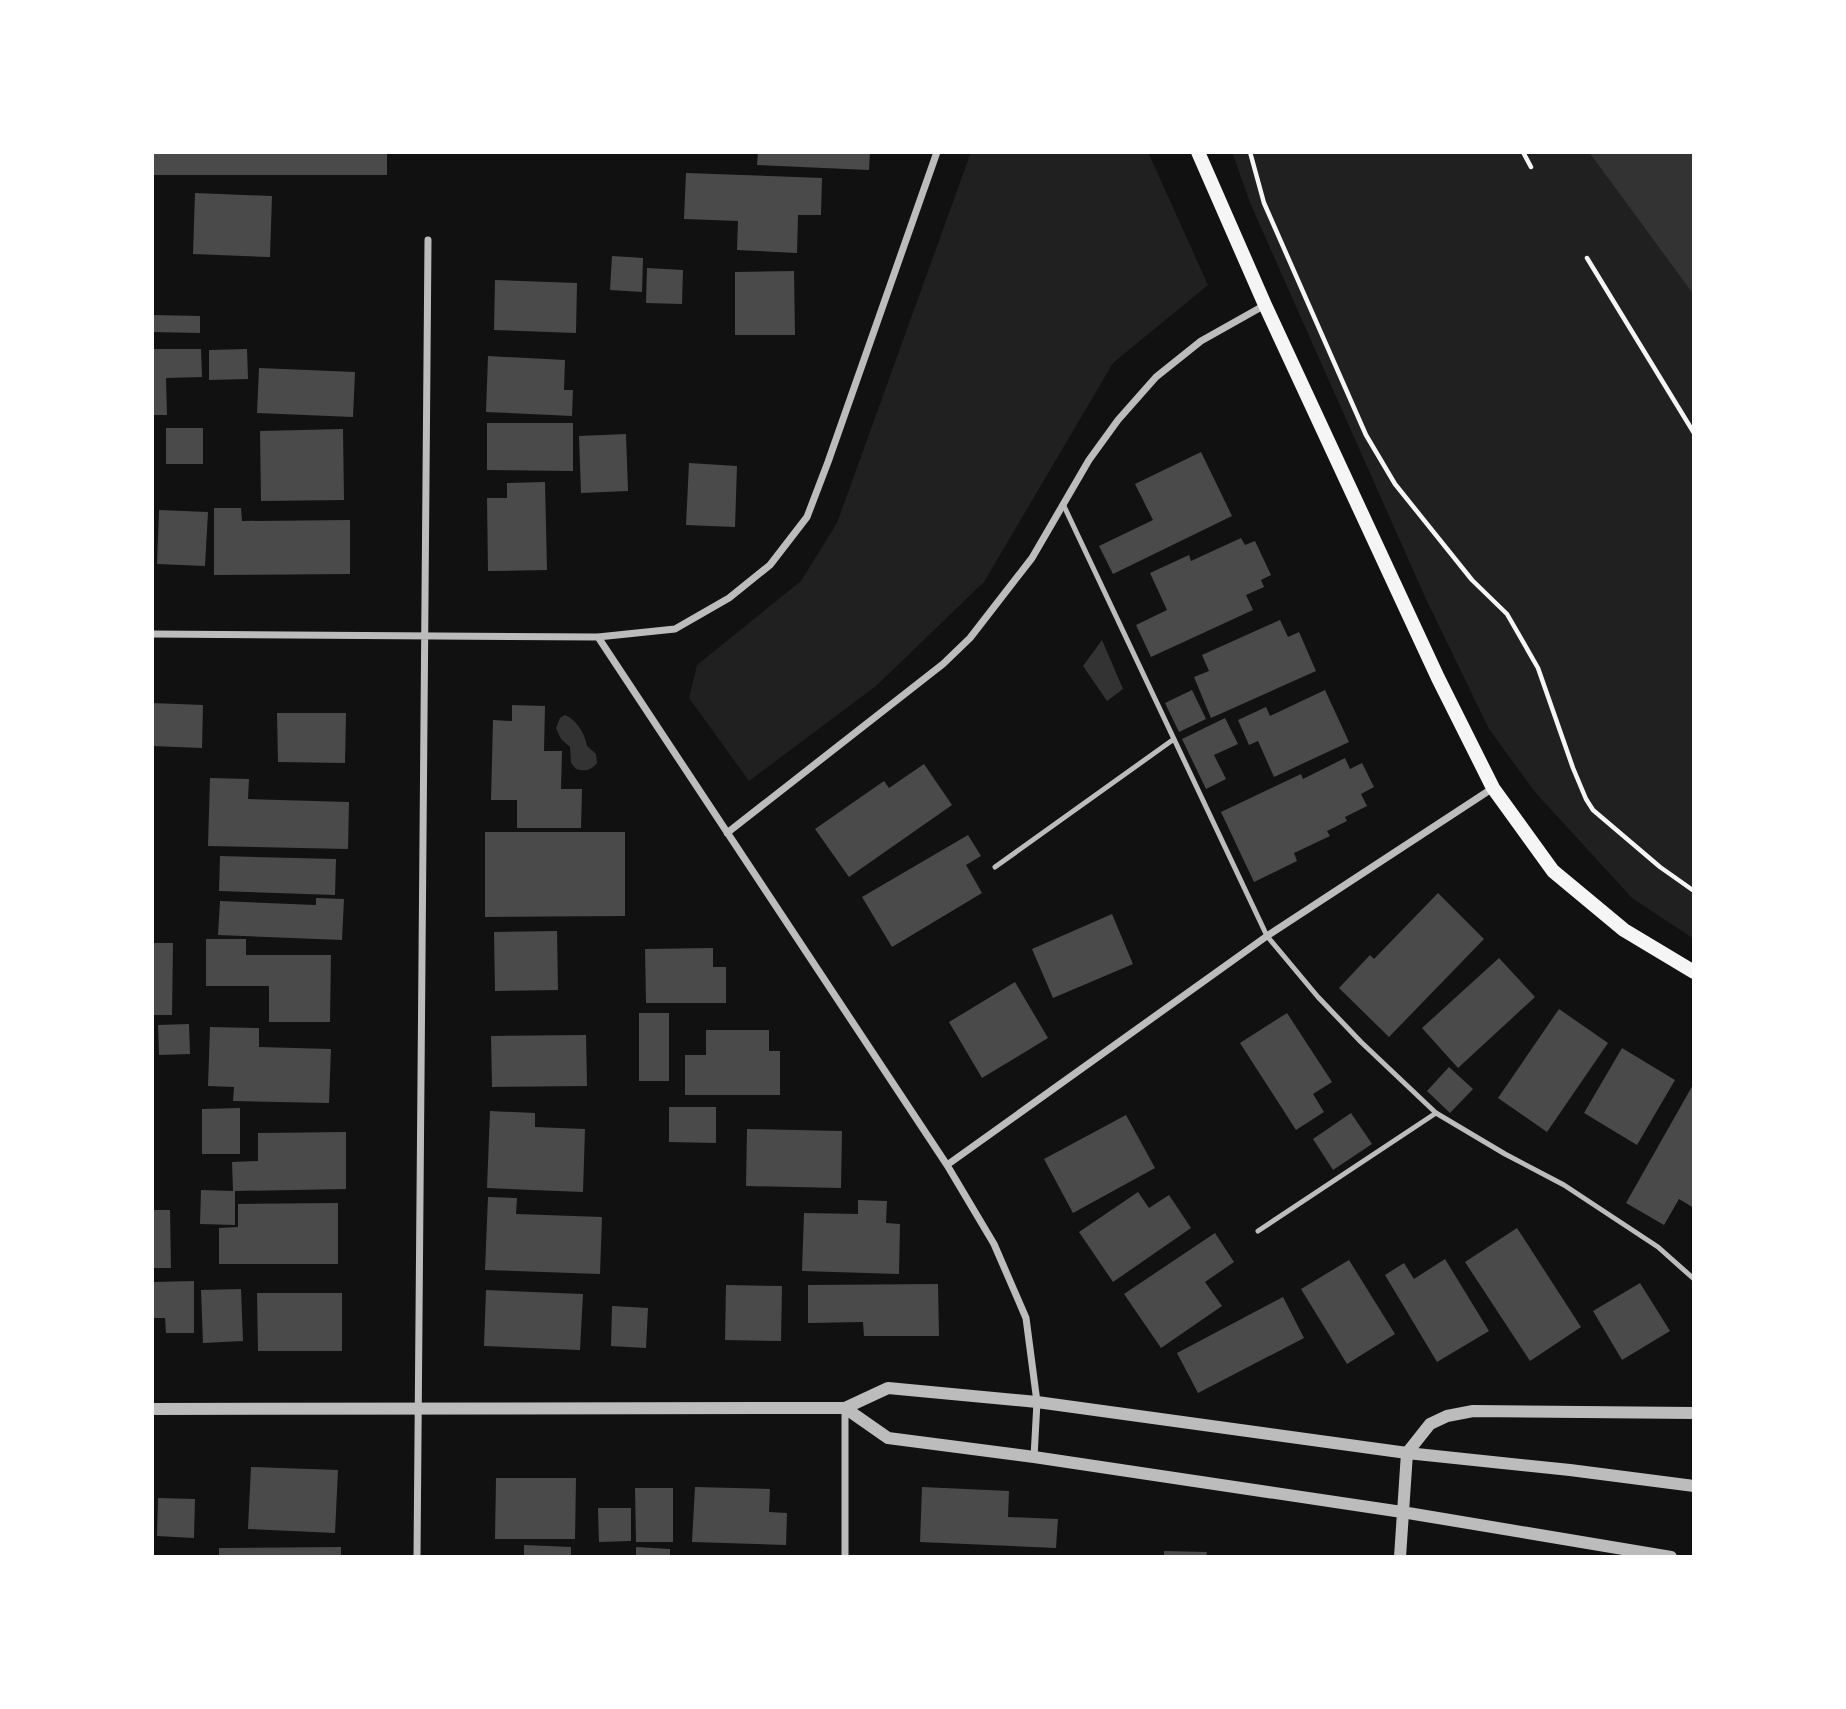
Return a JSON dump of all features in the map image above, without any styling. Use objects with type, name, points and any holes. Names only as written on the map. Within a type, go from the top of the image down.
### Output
[{"type":"main road","points":[[1198,152],[1265,305],[1438,678],[1493,788],[1553,871],[1624,930],[1694,972]]},
{"type":"street","points":[[152,634],[598,637],[675,629],[729,598],[770,565],[807,517],[937,152]]},
{"type":"street","points":[[417,1557],[428,240]]},
{"type":"street","points":[[727,833],[943,664],[971,638],[1032,558],[1089,460],[1118,420],[1156,377],[1201,341],[1265,305]]},
{"type":"street","points":[[598,637],[947,1165],[994,1244],[1026,1318],[1037,1402],[1034,1457]]},
{"type":"street","points":[[947,1165],[1267,936],[1493,788]]},
{"type":"street","points":[[152,1409],[845,1408],[888,1388],[1037,1402],[1407,1453],[1694,1486]]},
{"type":"street","points":[[845,1408],[888,1438],[1402,1512],[1671,1557]]},
{"type":"street","points":[[845,1408],[845,1557]]},
{"type":"street","points":[[1400,1557],[1407,1453],[1430,1424],[1447,1416],[1473,1411],[1694,1413]]},
{"type":"lane","points":[[1063,504],[1267,936],[1352,1033],[1436,1113],[1564,1185],[1658,1248],[1694,1279]]},
{"type":"lane","points":[[995,867],[1174,739]]},
{"type":"lane","points":[[1258,1231],[1436,1113]]},
{"type":"path","points":[[1250,152],[1274,228],[1366,435],[1395,484],[1472,580],[1507,614],[1538,668],[1573,768],[1593,810],[1660,867],[1694,891]]},
{"type":"path","points":[[1523,152],[1531,167]]},
{"type":"path","points":[[1587,258],[1694,433]]},
{"type":"shaded area","points":[[971,152],[1148,152],[1208,285],[1113,363],[984,582],[876,686],[749,781],[689,698],[697,665],[801,581],[837,523]]},
{"type":"shaded area","points":[[1232,152],[1694,152],[1694,939],[1632,898],[1535,792],[1489,729],[1426,599],[1251,205]]},
{"type":"shaded area","points":[[1589,152],[1694,152],[1694,295]]},
{"type":"shaded area","points":[[1102,640],[1123,689],[1107,701],[1083,666]]},
{"type":"shaded area","points":[[565,715],[577,724],[587,746],[596,754],[597,763],[590,769],[576,769],[571,763],[570,747],[561,739],[556,728],[560,718]]},
{"type":"building","points":[[152,152],[387,152],[387,175],[152,175]]},
{"type":"building","points":[[758,152],[870,152],[869,170],[757,165]]},
{"type":"building","points":[[686,173],[822,178],[821,215],[798,215],[797,253],[737,250],[738,221],[684,219]]},
{"type":"building","points":[[195,193],[272,196],[270,257],[193,254]]},
{"type":"building","points":[[612,256],[643,258],[642,292],[610,290]]},
{"type":"building","points":[[647,268],[683,270],[682,304],[646,303]]},
{"type":"building","points":[[794,271],[795,335],[735,335],[735,272]]},
{"type":"building","points":[[495,280],[577,283],[576,333],[494,330]]},
{"type":"building","points":[[152,315],[200,316],[200,333],[152,332]]},
{"type":"building","points":[[152,349],[201,349],[202,377],[166,378],[167,415],[152,415]]},
{"type":"building","points":[[247,349],[248,379],[209,380],[209,350]]},
{"type":"building","points":[[488,356],[565,360],[564,390],[573,390],[572,416],[486,412]]},
{"type":"building","points":[[259,368],[355,372],[353,417],[257,413]]},
{"type":"building","points":[[487,423],[573,423],[573,471],[487,470]]},
{"type":"building","points":[[166,428],[203,428],[203,464],[166,464]]},
{"type":"building","points":[[343,429],[344,500],[261,501],[260,431]]},
{"type":"building","points":[[626,434],[628,491],[581,493],[579,436]]},
{"type":"building","points":[[1201,452],[1232,516],[1113,574],[1099,546],[1153,520],[1135,484]]},
{"type":"building","points":[[689,463],[737,466],[735,527],[686,525]]},
{"type":"building","points":[[545,482],[547,570],[488,571],[487,498],[507,498],[507,483]]},
{"type":"building","points":[[214,508],[241,508],[242,521],[350,520],[350,574],[214,575]]},
{"type":"building","points":[[159,510],[208,512],[205,566],[157,564]]},
{"type":"building","points":[[1241,538],[1245,545],[1255,541],[1271,575],[1261,580],[1264,587],[1246,595],[1253,610],[1151,657],[1136,625],[1167,610],[1150,573],[1189,555],[1191,561]]},
{"type":"building","points":[[1280,620],[1288,637],[1299,632],[1316,671],[1211,718],[1194,677],[1209,671],[1202,655]]},
{"type":"building","points":[[1192,690],[1206,719],[1179,732],[1165,703]]},
{"type":"building","points":[[1325,690],[1349,742],[1274,777],[1258,741],[1249,745],[1238,720],[1266,707],[1270,716]]},
{"type":"building","points":[[152,703],[203,705],[202,748],[152,746]]},
{"type":"building","points":[[512,705],[545,706],[544,751],[562,751],[561,789],[582,789],[581,828],[517,828],[517,800],[491,800],[493,720],[512,721]]},
{"type":"building","points":[[277,713],[346,713],[345,763],[278,762]]},
{"type":"building","points":[[1225,718],[1238,744],[1214,755],[1226,779],[1206,789],[1182,739]]},
{"type":"building","points":[[1345,758],[1350,769],[1362,763],[1374,787],[1361,794],[1367,806],[1345,817],[1347,821],[1327,831],[1330,836],[1294,853],[1297,861],[1254,882],[1221,812],[1301,774],[1303,779]]},
{"type":"building","points":[[924,764],[952,805],[849,877],[815,829],[884,781],[889,788]]},
{"type":"building","points":[[210,778],[249,779],[248,799],[349,802],[348,849],[208,846]]},
{"type":"building","points":[[485,832],[625,832],[625,916],[485,917]]},
{"type":"building","points":[[968,835],[981,856],[966,865],[982,893],[892,947],[862,897]]},
{"type":"building","points":[[220,856],[336,859],[335,895],[219,891]]},
{"type":"building","points":[[1438,893],[1484,939],[1389,1037],[1339,988],[1370,955],[1374,959]]},
{"type":"building","points":[[316,898],[344,899],[342,940],[218,935],[220,901],[316,905]]},
{"type":"building","points":[[1112,914],[1133,964],[1053,998],[1032,949]]},
{"type":"building","points":[[557,931],[558,990],[495,991],[494,932]]},
{"type":"building","points":[[206,939],[246,939],[246,955],[331,955],[330,1022],[269,1022],[269,986],[206,986]]},
{"type":"building","points":[[152,943],[173,943],[172,1015],[152,1015]]},
{"type":"building","points":[[713,948],[713,967],[726,967],[726,1003],[646,1003],[645,949]]},
{"type":"building","points":[[1499,958],[1535,997],[1458,1068],[1422,1028]]},
{"type":"building","points":[[1015,982],[1048,1038],[982,1078],[949,1022]]},
{"type":"building","points":[[1559,1009],[1608,1043],[1547,1132],[1498,1098]]},
{"type":"building","points":[[639,1013],[669,1013],[669,1081],[639,1081]]},
{"type":"building","points":[[1287,1013],[1332,1082],[1313,1094],[1324,1112],[1296,1130],[1240,1043]]},
{"type":"building","points":[[189,1024],[190,1054],[159,1055],[158,1025]]},
{"type":"building","points":[[210,1027],[259,1028],[259,1047],[331,1049],[329,1103],[233,1101],[234,1087],[208,1086]]},
{"type":"building","points":[[706,1030],[769,1030],[769,1051],[780,1051],[780,1095],[685,1095],[685,1055],[706,1055]]},
{"type":"building","points":[[586,1035],[587,1086],[492,1087],[491,1036]]},
{"type":"building","points":[[1622,1048],[1675,1080],[1637,1145],[1584,1113]]},
{"type":"building","points":[[1449,1067],[1473,1089],[1450,1113],[1427,1091]]},
{"type":"building","points":[[1694,1083],[1694,1208],[1679,1199],[1664,1225],[1626,1203]]},
{"type":"building","points":[[669,1107],[716,1107],[716,1143],[669,1142]]},
{"type":"building","points":[[240,1108],[240,1154],[202,1154],[202,1109]]},
{"type":"building","points":[[490,1111],[535,1113],[535,1127],[585,1129],[583,1192],[487,1188]]},
{"type":"building","points":[[1351,1113],[1372,1144],[1333,1170],[1313,1139]]},
{"type":"building","points":[[1126,1115],[1155,1168],[1073,1213],[1044,1159]]},
{"type":"building","points":[[747,1129],[842,1131],[841,1188],[746,1186]]},
{"type":"building","points":[[346,1132],[346,1189],[235,1191],[235,1225],[200,1224],[201,1190],[233,1191],[232,1162],[258,1161],[258,1133]]},
{"type":"building","points":[[1138,1192],[1149,1208],[1169,1195],[1191,1228],[1113,1282],[1079,1232]]},
{"type":"building","points":[[488,1197],[517,1198],[516,1214],[602,1217],[600,1274],[485,1270]]},
{"type":"building","points":[[858,1200],[887,1201],[886,1223],[900,1224],[899,1274],[802,1271],[804,1213],[858,1214]]},
{"type":"building","points":[[338,1203],[338,1264],[219,1264],[219,1228],[238,1227],[238,1204]]},
{"type":"building","points":[[152,1210],[170,1210],[171,1268],[152,1268]]},
{"type":"building","points":[[1517,1228],[1581,1327],[1530,1361],[1465,1262]]},
{"type":"building","points":[[1215,1233],[1234,1262],[1205,1282],[1222,1306],[1161,1348],[1124,1294]]},
{"type":"building","points":[[1445,1259],[1489,1331],[1437,1362],[1385,1275],[1404,1263],[1414,1279]]},
{"type":"building","points":[[1349,1260],[1395,1334],[1347,1364],[1301,1289]]},
{"type":"building","points":[[194,1281],[194,1333],[166,1333],[165,1318],[152,1318],[152,1282]]},
{"type":"building","points":[[1640,1283],[1670,1331],[1622,1360],[1593,1311]]},
{"type":"building","points":[[938,1284],[939,1336],[864,1336],[863,1322],[808,1323],[808,1285]]},
{"type":"building","points":[[726,1285],[782,1286],[781,1341],[725,1340]]},
{"type":"building","points":[[241,1289],[243,1341],[203,1343],[201,1290]]},
{"type":"building","points":[[486,1290],[583,1294],[580,1350],[484,1346]]},
{"type":"building","points":[[257,1293],[342,1293],[342,1351],[258,1351]]},
{"type":"building","points":[[1283,1297],[1304,1338],[1198,1393],[1177,1353]]},
{"type":"building","points":[[612,1306],[648,1308],[646,1348],[611,1346]]},
{"type":"building","points":[[251,1467],[338,1470],[335,1533],[248,1529]]},
{"type":"building","points":[[496,1478],[576,1478],[575,1539],[495,1539]]},
{"type":"building","points":[[695,1487],[770,1489],[769,1512],[787,1513],[786,1545],[692,1542]]},
{"type":"building","points":[[922,1487],[1009,1491],[1008,1517],[1058,1519],[1056,1548],[920,1542]]},
{"type":"building","points":[[635,1488],[673,1488],[673,1542],[636,1542]]},
{"type":"building","points":[[158,1498],[195,1499],[194,1538],[157,1536]]},
{"type":"building","points":[[598,1508],[631,1508],[631,1541],[599,1542]]},
{"type":"building","points":[[524,1545],[571,1547],[571,1557],[524,1557]]},
{"type":"building","points":[[341,1547],[341,1557],[219,1557],[219,1548]]},
{"type":"building","points":[[636,1547],[670,1549],[670,1557],[636,1557]]},
{"type":"building","points":[[1164,1551],[1207,1552],[1206,1557],[1164,1557]]}]
